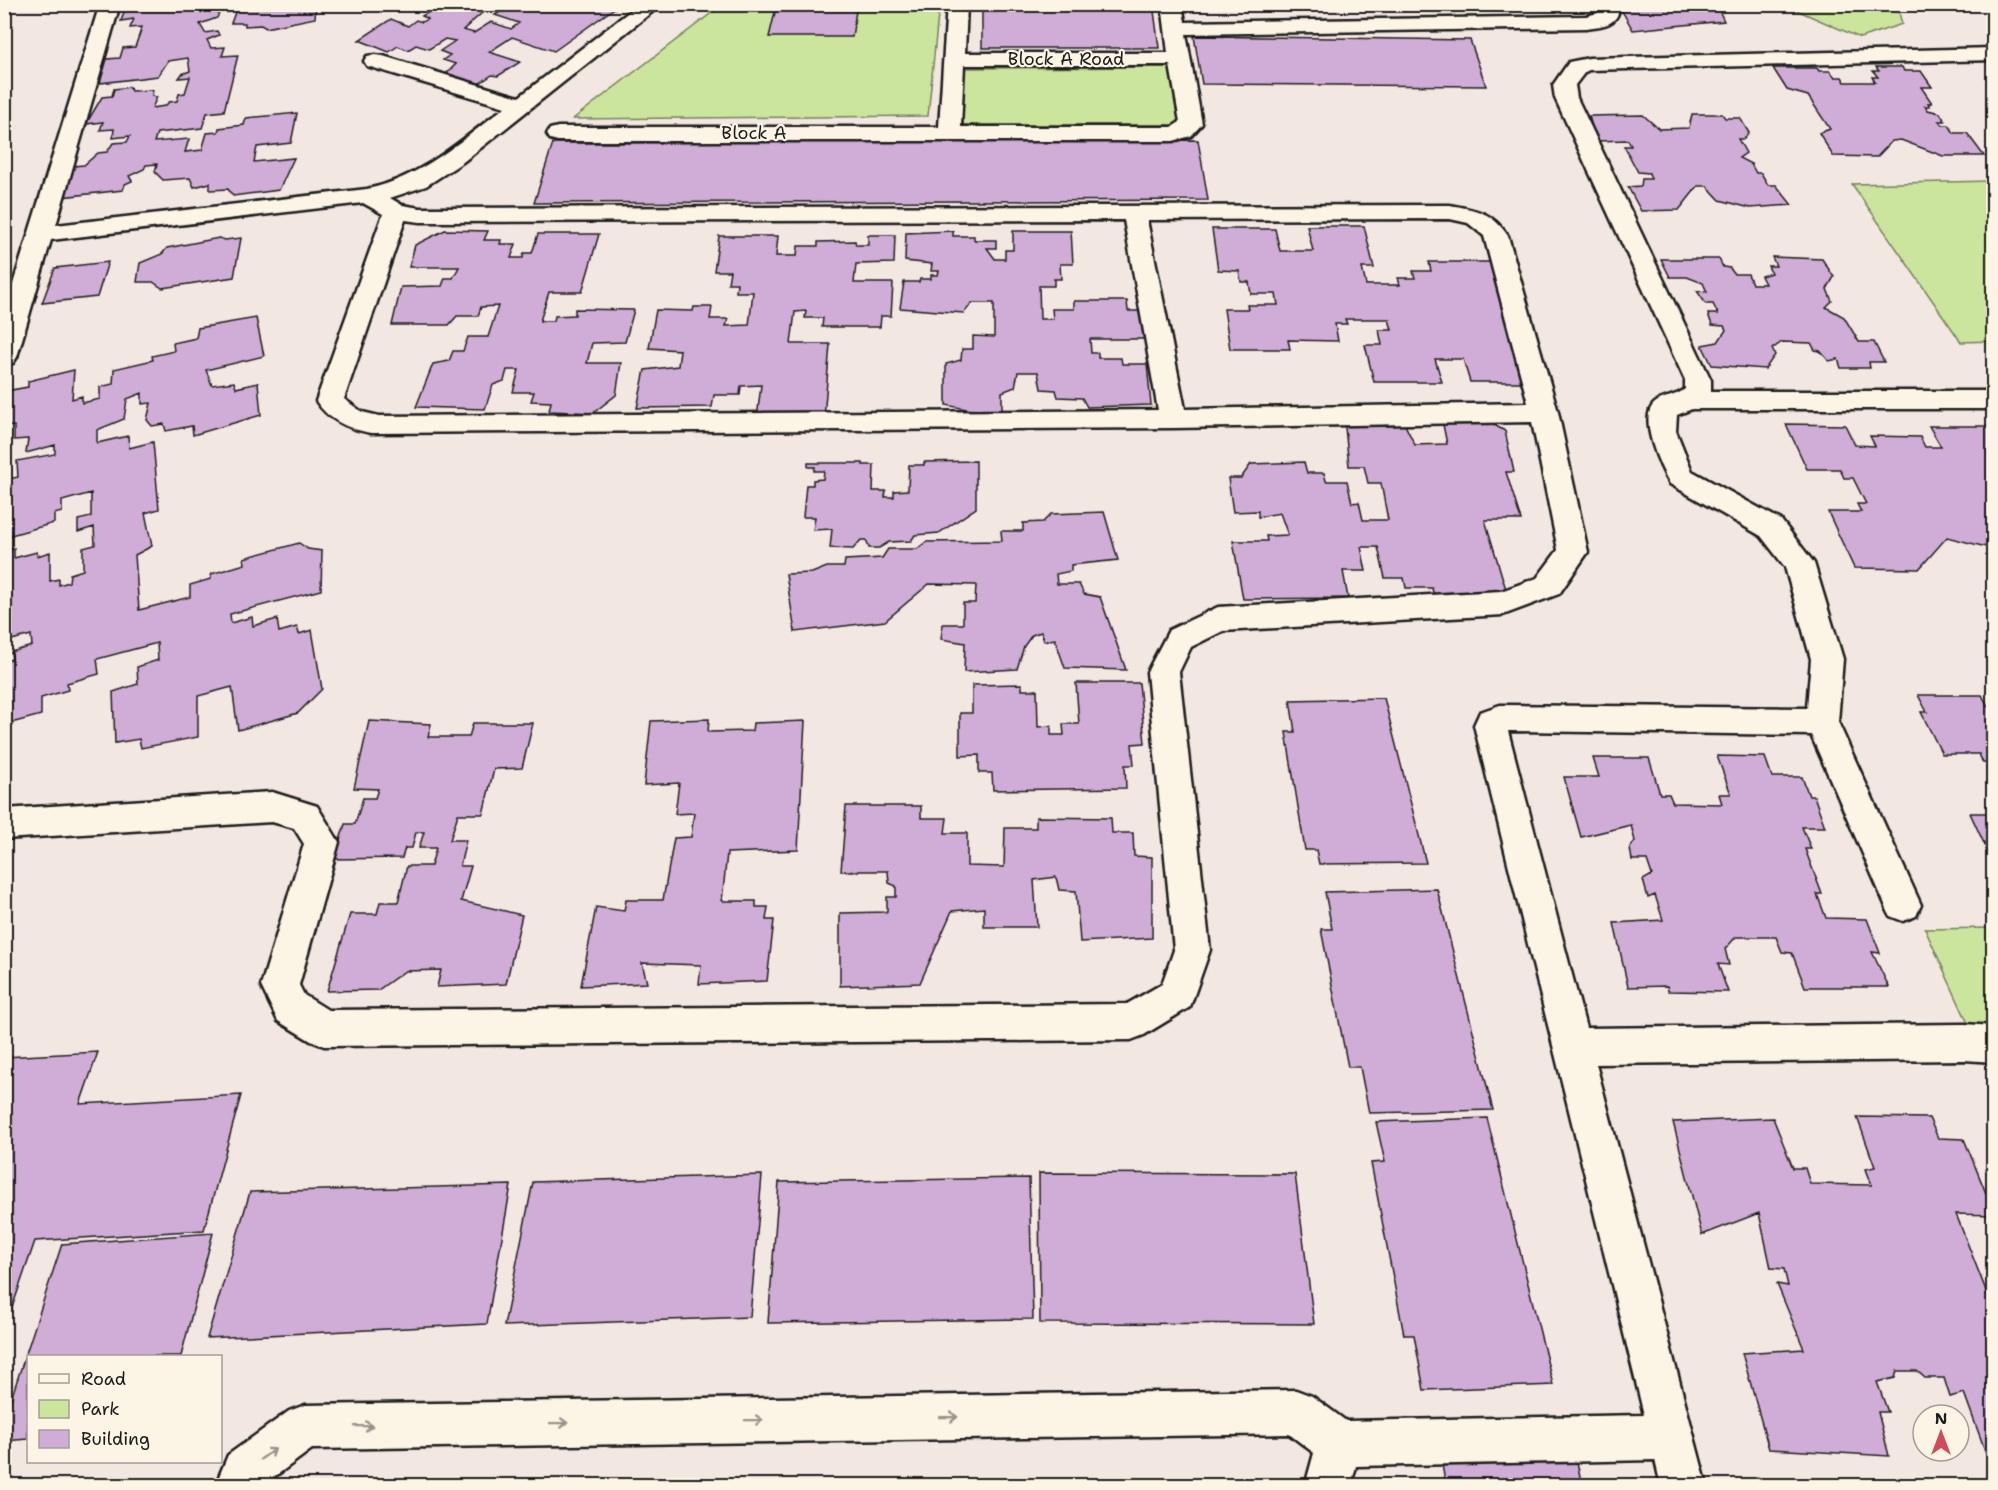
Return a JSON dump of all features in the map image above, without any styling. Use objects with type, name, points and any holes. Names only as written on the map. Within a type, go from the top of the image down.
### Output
[{"type":"street","points":[[4,357],[110,4]]},
{"type":"street","points":[[41,234],[367,196],[397,189],[418,181],[522,105],[652,4]]},
{"type":"street","points":[[950,132],[957,4]]},
{"type":"street","name":"Block A","points":[[558,134],[950,132],[1173,134],[1184,131],[1191,124],[1172,4]]},
{"type":"street","points":[[1175,28],[1586,22],[1603,19],[1608,15],[1606,4]]},
{"type":"street","points":[[1904,905],[1822,722],[1827,659],[1799,563],[1771,528],[1680,477],[1662,431],[1664,410],[1689,400],[1698,392],[1698,380],[1566,98],[1564,85],[1568,76],[1577,67],[1589,63],[1994,54]]},
{"type":"street","name":"Block A Road","points":[[953,59],[1179,59]]},
{"type":"street","points":[[375,61],[522,105]]},
{"type":"street","points":[[4,824],[272,807],[305,816],[322,842],[280,986],[291,1008],[324,1028],[1131,1022],[1177,995],[1192,950],[1163,672],[1180,639],[1218,619],[1503,603],[1548,586],[1573,552],[1544,412],[1496,236],[1489,223],[1470,216],[1450,212],[1134,212],[420,216],[396,211],[367,196]]},
{"type":"street","points":[[396,211],[330,401],[340,413],[356,422],[380,425],[1173,419],[1544,412]]},
{"type":"street","points":[[1134,212],[1173,419]]},
{"type":"street","points":[[1689,400],[1994,400]]},
{"type":"street","points":[[1684,1485],[1490,725],[1500,718],[1822,722]]},
{"type":"street","points":[[1572,1046],[1994,1044]]},
{"type":"street","points":[[238,1485],[244,1471],[305,1427],[1296,1412],[1334,1465],[1672,1437]]},
{"type":"green space","points":[[722,5],[939,5],[928,116],[573,119]]},
{"type":"green space","points":[[1785,5],[1897,5],[1902,24],[1860,38]]},
{"type":"green space","points":[[1173,67],[1182,125],[963,125],[964,68]]},
{"type":"green space","points":[[1993,181],[1993,341],[1961,342],[1852,184]]},
{"type":"green space","points":[[1993,928],[1993,1078],[1925,929]]},
{"type":"building","points":[[127,4],[188,4],[187,7],[200,4],[316,4],[315,18],[266,28],[261,25],[245,26],[245,23],[231,23],[236,10],[228,12],[231,5],[221,8],[217,18],[200,24],[205,33],[217,31],[219,35],[207,40],[211,48],[225,47],[222,56],[238,55],[224,111],[207,113],[202,128],[157,133],[154,142],[189,139],[185,152],[202,150],[207,133],[218,132],[219,128],[244,125],[246,118],[297,113],[291,143],[257,147],[254,162],[294,158],[279,190],[233,196],[228,189],[210,190],[210,183],[194,187],[190,178],[163,180],[155,172],[157,164],[146,165],[144,169],[129,176],[132,181],[125,184],[123,190],[61,197],[73,166],[84,165],[98,153],[107,152],[113,143],[127,142],[130,136],[113,138],[114,129],[100,130],[103,122],[86,124],[102,97],[112,96],[114,89],[130,87],[131,91],[153,90],[152,96],[157,97],[152,108],[177,101],[179,94],[185,93],[190,77],[179,78],[190,71],[188,58],[168,61],[158,76],[100,83],[107,59],[120,58],[123,48],[135,47],[142,27],[130,28],[134,19],[121,21]]},
{"type":"building","points":[[413,4],[478,5],[472,8],[483,12],[463,30],[474,33],[491,22],[511,29],[519,23],[495,15],[505,9],[499,7],[502,4],[620,4],[554,51],[512,37],[489,52],[520,62],[498,76],[492,75],[477,85],[447,73],[456,64],[443,60],[450,55],[440,51],[455,41],[445,39],[429,49],[416,45],[408,50],[398,46],[389,52],[359,40],[391,19],[408,26],[416,20],[422,22],[428,19],[422,16],[429,12],[412,6]]},
{"type":"building","points":[[777,4],[857,4],[852,37],[769,37]]},
{"type":"building","points":[[982,4],[1153,4],[1159,48],[982,48]]},
{"type":"building","points":[[1618,4],[1716,4],[1724,21],[1633,30]]},
{"type":"building","points":[[1194,36],[1470,40],[1486,86],[1202,84]]},
{"type":"building","points":[[1876,67],[1902,67],[1904,71],[1921,71],[1932,87],[1921,87],[1932,103],[1928,103],[1930,106],[1925,106],[1928,110],[1940,113],[1945,121],[1939,121],[1943,125],[1949,125],[1954,133],[1967,133],[1984,156],[1943,156],[1901,140],[1892,141],[1877,157],[1833,156],[1819,133],[1830,129],[1808,96],[1787,90],[1773,68],[1817,68],[1819,71],[1830,71],[1835,77],[1842,77],[1845,82],[1875,82],[1872,77],[1878,77],[1873,71],[1879,71]]},
{"type":"building","points":[[1692,114],[1722,114],[1725,118],[1740,118],[1749,133],[1744,139],[1738,139],[1746,153],[1739,158],[1751,164],[1756,173],[1761,173],[1768,185],[1776,185],[1792,205],[1750,208],[1720,200],[1707,186],[1698,186],[1679,210],[1641,211],[1628,187],[1641,186],[1642,179],[1651,179],[1649,173],[1638,172],[1624,146],[1631,146],[1628,140],[1596,141],[1589,116],[1643,115],[1659,129],[1689,128]]},
{"type":"building","points":[[1198,140],[1208,200],[534,203],[553,143]]},
{"type":"building","points":[[1307,226],[1364,226],[1374,268],[1362,268],[1366,285],[1400,285],[1398,278],[1415,278],[1413,271],[1431,271],[1429,262],[1493,262],[1534,382],[1470,382],[1463,359],[1435,359],[1442,382],[1374,382],[1365,345],[1382,345],[1379,330],[1392,330],[1389,319],[1345,319],[1347,324],[1335,324],[1338,341],[1288,340],[1290,349],[1230,349],[1224,309],[1248,309],[1247,305],[1278,305],[1276,294],[1251,294],[1249,282],[1241,282],[1239,271],[1218,270],[1212,229],[1275,229],[1280,251],[1313,251]]},
{"type":"building","points":[[445,230],[488,231],[484,240],[501,240],[500,244],[516,244],[511,258],[523,258],[524,253],[532,253],[538,234],[599,234],[582,292],[549,292],[540,321],[554,321],[555,316],[575,315],[575,309],[634,310],[625,342],[592,343],[587,363],[621,363],[616,395],[593,413],[549,411],[551,402],[531,401],[534,392],[513,392],[519,370],[507,370],[504,381],[493,385],[485,409],[416,407],[433,364],[449,361],[453,351],[463,351],[468,337],[488,337],[498,306],[481,307],[478,316],[457,316],[449,325],[392,325],[401,287],[442,286],[445,278],[453,278],[459,267],[409,267],[415,245]]},
{"type":"building","points":[[953,231],[953,236],[974,236],[974,240],[996,240],[996,248],[987,248],[995,259],[1005,259],[1005,250],[1013,250],[1013,231],[1071,231],[1073,264],[1060,264],[1061,279],[1054,279],[1054,286],[1039,286],[1040,319],[1053,319],[1052,309],[1074,309],[1074,301],[1127,301],[1128,311],[1142,311],[1145,339],[1090,339],[1091,353],[1098,353],[1098,358],[1121,358],[1122,364],[1147,364],[1151,405],[1087,407],[1082,398],[1058,397],[1056,390],[1041,389],[1038,372],[1018,372],[1015,387],[1002,392],[1002,416],[946,405],[946,364],[961,360],[962,349],[973,349],[973,336],[994,337],[994,303],[972,303],[964,313],[900,308],[904,282],[931,279],[931,275],[938,275],[939,271],[931,271],[932,264],[905,261],[906,233]]},
{"type":"building","points":[[868,235],[895,235],[894,263],[856,264],[854,283],[893,283],[891,316],[881,316],[880,327],[822,327],[823,318],[805,318],[806,311],[795,312],[791,344],[830,344],[824,418],[757,418],[761,385],[741,386],[740,395],[714,395],[712,407],[637,408],[645,370],[678,366],[680,350],[649,348],[656,310],[693,311],[694,307],[712,307],[710,319],[728,319],[726,326],[749,325],[753,292],[736,292],[737,283],[728,283],[730,271],[714,271],[719,236],[778,236],[776,256],[797,256],[798,246],[818,246],[818,242],[855,241],[856,245],[868,245]]},
{"type":"building","points":[[219,238],[225,240],[241,238],[234,277],[162,288],[153,282],[137,282],[140,263],[162,254],[167,248]]},
{"type":"building","points":[[1772,257],[1822,259],[1834,277],[1827,289],[1832,301],[1826,307],[1844,317],[1859,342],[1874,342],[1884,362],[1869,362],[1870,368],[1841,368],[1838,359],[1829,361],[1820,351],[1815,350],[1811,343],[1782,342],[1772,349],[1775,355],[1765,369],[1712,365],[1702,345],[1718,342],[1726,330],[1724,326],[1712,325],[1708,314],[1718,314],[1713,304],[1706,304],[1697,291],[1707,292],[1703,283],[1687,277],[1670,277],[1661,259],[1719,259],[1723,267],[1730,268],[1734,274],[1748,274],[1752,284],[1765,284],[1761,276],[1771,273],[1768,266],[1776,266]]},
{"type":"building","points":[[108,262],[97,297],[42,303],[55,268]]},
{"type":"building","points":[[256,318],[264,356],[206,370],[212,385],[234,382],[236,388],[258,383],[261,415],[193,435],[192,426],[166,431],[164,424],[152,426],[147,420],[151,403],[142,404],[142,393],[127,399],[124,419],[97,430],[97,443],[128,436],[129,448],[153,442],[159,509],[145,513],[152,546],[135,555],[139,610],[190,597],[190,585],[211,579],[211,574],[245,564],[244,558],[299,543],[308,549],[322,551],[321,590],[230,614],[231,623],[252,617],[253,626],[277,619],[279,632],[297,627],[299,634],[312,630],[322,689],[298,713],[238,730],[232,687],[198,696],[198,737],[141,748],[139,739],[115,743],[113,692],[138,684],[137,667],[158,660],[157,643],[97,659],[99,674],[67,683],[68,690],[41,698],[41,715],[4,725],[4,661],[12,659],[11,652],[32,646],[31,635],[4,642],[4,551],[14,548],[14,558],[37,552],[37,556],[50,552],[50,581],[59,579],[59,585],[69,582],[70,574],[83,570],[83,548],[95,545],[94,527],[78,532],[78,520],[91,517],[91,493],[62,501],[62,512],[54,514],[54,523],[4,537],[4,480],[18,477],[17,461],[55,454],[55,445],[26,453],[28,439],[14,440],[14,426],[4,427],[6,391],[28,387],[28,381],[74,370],[72,399],[82,396],[82,403],[100,399],[100,387],[113,384],[114,369],[153,360],[152,356],[174,351],[173,343],[196,338],[198,328]]},
{"type":"building","points":[[1400,415],[1415,445],[1447,444],[1442,420],[1482,418],[1505,431],[1514,472],[1506,472],[1521,520],[1485,520],[1508,596],[1434,597],[1432,588],[1406,588],[1404,578],[1385,578],[1378,547],[1361,547],[1366,571],[1343,571],[1348,598],[1243,599],[1233,541],[1267,541],[1266,536],[1288,535],[1280,513],[1258,517],[1258,511],[1233,512],[1228,478],[1241,478],[1251,464],[1304,462],[1307,473],[1324,473],[1326,481],[1347,481],[1352,503],[1359,502],[1363,520],[1388,520],[1381,483],[1368,483],[1364,466],[1349,466],[1344,418]]},
{"type":"building","points":[[1786,424],[1845,425],[1855,445],[1875,446],[1870,436],[1920,437],[1925,447],[1941,447],[1929,426],[1991,426],[1994,431],[1994,549],[1947,537],[1919,569],[1854,568],[1828,512],[1861,512],[1857,504],[1866,504],[1853,478],[1844,478],[1840,469],[1807,469]]},
{"type":"building","points":[[976,461],[976,508],[939,533],[915,535],[911,541],[889,542],[879,548],[869,548],[866,540],[861,540],[853,549],[830,548],[832,529],[813,530],[815,517],[803,517],[806,485],[813,485],[813,480],[823,479],[824,471],[814,471],[815,467],[808,467],[808,463],[874,465],[873,491],[886,491],[885,497],[894,497],[894,491],[908,490],[909,465],[924,465],[924,462]]},
{"type":"building","points":[[1104,512],[1118,560],[1071,565],[1071,571],[1056,574],[1057,584],[1079,584],[1084,594],[1100,597],[1126,670],[1065,668],[1055,639],[1044,641],[1041,632],[1032,635],[1024,646],[1017,669],[964,672],[965,643],[941,639],[943,624],[963,624],[963,603],[975,603],[976,585],[929,584],[885,621],[795,632],[786,574],[812,573],[827,567],[844,567],[845,560],[882,558],[888,549],[917,549],[926,542],[1002,541],[1001,531],[1023,531],[1023,523],[1043,522],[1051,514]]},
{"type":"building","points":[[1076,683],[1139,683],[1145,743],[1132,744],[1134,765],[1125,765],[1126,788],[993,790],[992,773],[979,773],[979,755],[960,756],[960,713],[972,713],[972,685],[1022,684],[1022,690],[1037,690],[1038,727],[1051,726],[1051,735],[1064,735],[1063,724],[1079,724]]},
{"type":"building","points":[[1918,695],[1982,695],[1994,718],[1994,764],[1983,763],[1979,754],[1942,754],[1921,712],[1927,712]]},
{"type":"building","points":[[1384,698],[1426,863],[1319,864],[1316,850],[1305,850],[1286,732],[1295,732],[1290,700]]},
{"type":"building","points":[[709,719],[708,732],[752,731],[753,723],[805,721],[798,850],[727,853],[722,901],[756,901],[756,907],[768,907],[766,920],[774,920],[767,981],[699,984],[701,965],[642,963],[647,983],[581,986],[596,907],[624,911],[626,900],[663,900],[674,838],[691,837],[694,813],[675,814],[679,783],[644,785],[651,721]]},
{"type":"building","points":[[369,721],[431,724],[428,737],[469,737],[473,723],[533,723],[522,768],[494,769],[483,814],[458,814],[450,840],[466,840],[460,866],[471,866],[461,901],[522,915],[506,984],[437,987],[441,970],[405,971],[378,990],[327,991],[350,914],[377,914],[380,902],[398,902],[407,866],[431,866],[436,848],[419,848],[424,832],[416,832],[412,848],[405,848],[402,858],[334,859],[345,824],[355,824],[363,798],[375,798],[378,789],[354,788]]},
{"type":"building","points":[[1717,756],[1765,757],[1772,777],[1802,777],[1809,796],[1814,796],[1825,827],[1802,827],[1811,849],[1805,849],[1822,894],[1817,894],[1826,918],[1867,919],[1880,953],[1872,952],[1889,987],[1805,987],[1792,953],[1782,952],[1776,937],[1736,937],[1725,949],[1729,965],[1718,964],[1728,992],[1668,991],[1667,986],[1628,987],[1614,923],[1663,920],[1655,895],[1648,898],[1643,880],[1652,875],[1647,860],[1632,860],[1630,848],[1635,841],[1631,825],[1581,837],[1564,777],[1599,777],[1593,758],[1649,758],[1660,794],[1669,794],[1673,803],[1722,804],[1719,794],[1731,794]]},
{"type":"building","points":[[846,806],[921,806],[921,818],[947,818],[945,833],[967,833],[967,866],[1004,867],[1005,828],[1036,828],[1036,817],[1111,818],[1112,833],[1133,833],[1134,856],[1152,857],[1152,938],[1080,942],[1076,891],[1059,890],[1056,877],[1034,880],[1037,927],[984,927],[984,908],[952,911],[920,983],[840,986],[840,913],[887,912],[887,897],[896,897],[896,886],[889,883],[888,871],[841,871]]},
{"type":"building","points":[[1970,813],[1994,813],[1994,863],[1993,863]]},
{"type":"building","points":[[1437,889],[1493,1110],[1369,1113],[1360,1067],[1348,1067],[1321,929],[1332,929],[1325,892]]},
{"type":"building","points":[[98,1052],[80,1104],[241,1095],[204,1230],[35,1241],[4,1331],[4,1057]]},
{"type":"building","points":[[1857,1117],[1929,1118],[1938,1138],[1964,1139],[1994,1213],[1994,1215],[1956,1214],[1994,1311],[1994,1452],[1986,1453],[1971,1412],[1971,1403],[1968,1403],[1964,1393],[1950,1397],[1944,1378],[1925,1378],[1917,1371],[1897,1371],[1895,1378],[1877,1382],[1888,1412],[1878,1412],[1889,1456],[1769,1449],[1742,1353],[1804,1349],[1777,1284],[1788,1286],[1784,1269],[1771,1268],[1759,1213],[1702,1235],[1673,1122],[1773,1118],[1793,1168],[1805,1168],[1810,1184],[1872,1185],[1866,1169],[1875,1167]]},
{"type":"building","points":[[1487,1118],[1553,1385],[1424,1390],[1414,1335],[1404,1335],[1371,1163],[1385,1162],[1376,1122]]},
{"type":"building","points":[[1039,1173],[1295,1174],[1314,1324],[1040,1323]]},
{"type":"building","points":[[762,1175],[750,1317],[504,1326],[533,1182]]},
{"type":"building","points":[[1029,1178],[1033,1319],[768,1323],[779,1182]]},
{"type":"building","points":[[511,1185],[487,1324],[207,1338],[250,1192]]},
{"type":"building","points":[[213,1233],[181,1355],[27,1355],[27,1439],[4,1441],[4,1420],[62,1244]]},
{"type":"building","points":[[1577,1462],[1582,1486],[1446,1486],[1442,1465]]}]
